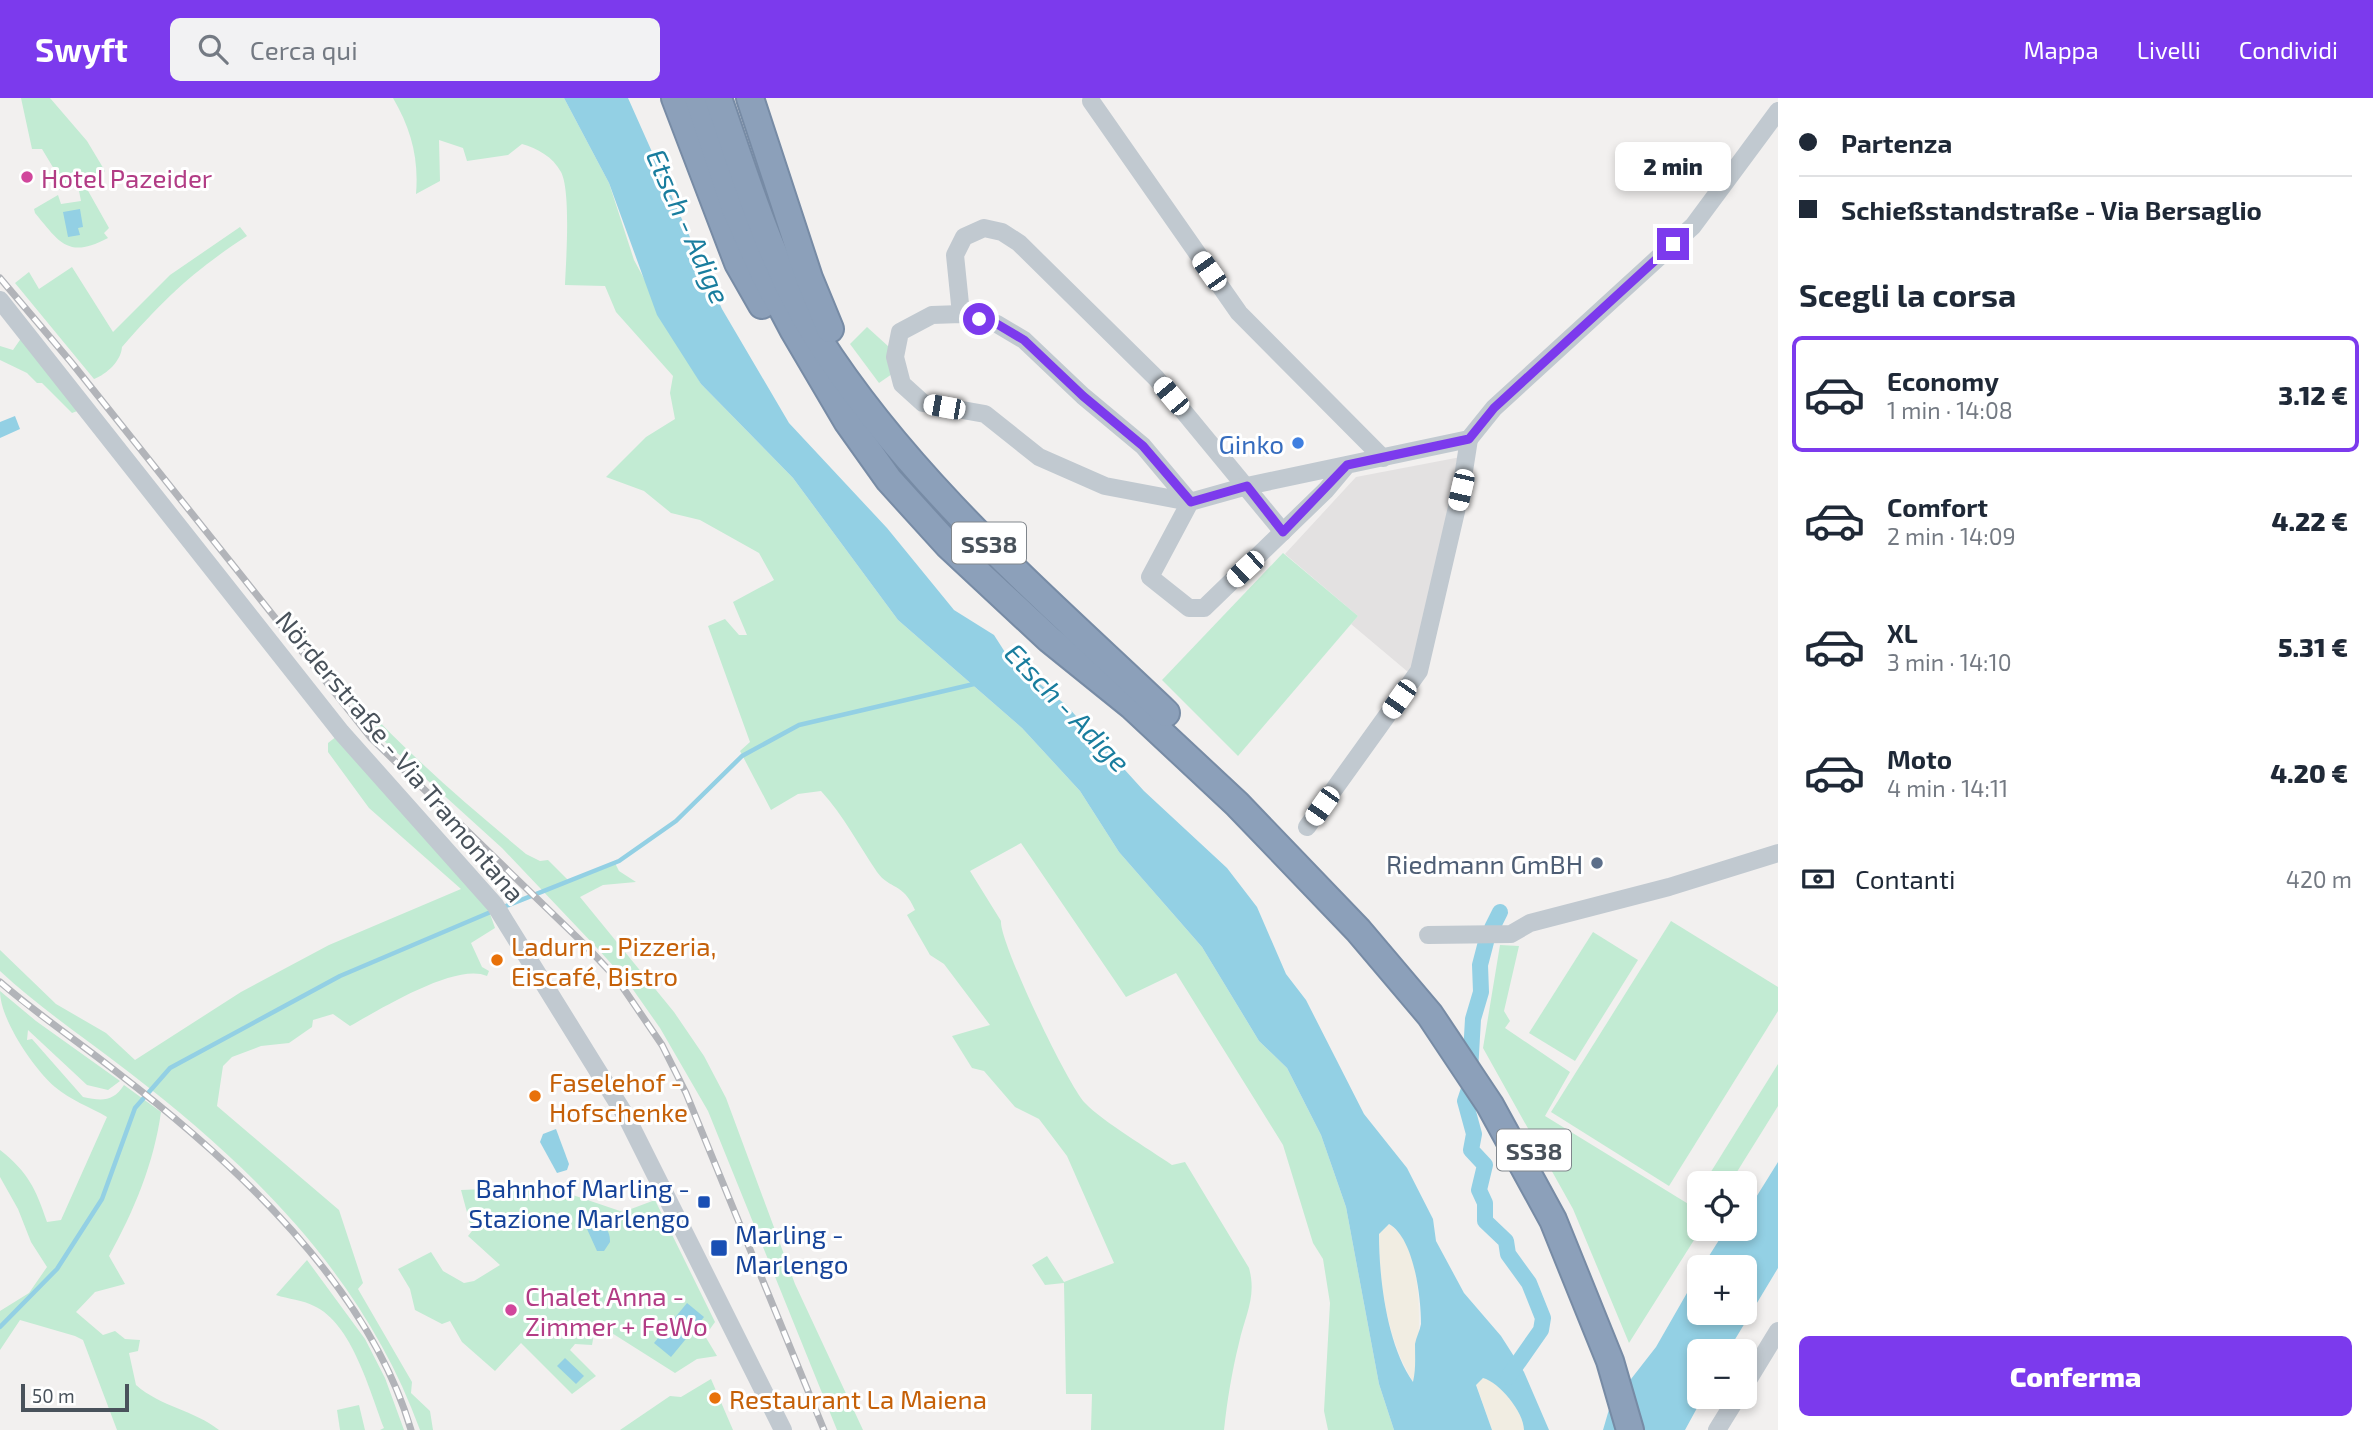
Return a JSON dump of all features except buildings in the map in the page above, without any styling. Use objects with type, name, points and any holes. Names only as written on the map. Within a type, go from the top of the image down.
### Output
[{"type":"highway","points":[[675,98],[738,263],[786,347],[820,397],[847,421]]},
{"type":"highway","name":"SS38","points":[[698,98],[742,195],[817,337],[902,452],[964,519],[1251,793],[1404,969],[1504,1096],[1566,1213],[1624,1355],[1647,1430]]},
{"type":"highway","name":"SS38","points":[[718,98],[742,195],[794,331],[847,421],[889,480],[948,545],[1049,639],[1132,706],[1228,795],[1404,969],[1477,1085],[1553,1220],[1610,1361],[1630,1430]]},
{"type":"highway","points":[[750,98],[809,278],[848,364],[856,392]]},
{"type":"street","points":[[1091,101],[1239,313],[1383,458]]},
{"type":"street","points":[[1307,827],[1419,671],[1461,490],[1469,439],[1494,408],[1693,226],[1778,111]]},
{"type":"street","points":[[961,314],[955,255],[964,237],[984,228],[1002,232],[1019,243],[1156,378],[1283,532]]},
{"type":"street","name":"Nörderstraße - Via Tramontana","points":[[0,300],[341,733],[498,911],[628,1118],[783,1430]]},
{"type":"street","points":[[1191,502],[1143,446],[1083,396],[1024,340],[997,324],[961,314],[932,315],[900,332],[895,357],[902,384],[923,403],[985,414],[1040,457],[1105,486],[1191,502],[1247,486],[1469,439]]},
{"type":"street","points":[[1191,502],[1150,577],[1189,608],[1205,608],[1347,465]]},
{"type":"street","points":[[1428,935],[1511,934],[1530,923],[1669,887],[1778,853]]},
{"type":"street","points":[[1757,1365],[1778,1331]]},
{"type":"street","points":[[1717,1430],[1730,1409]]},
{"type":"shaded area","points":[[1466,456],[1414,677],[1351,624],[1358,616],[1285,554],[1356,477]]},
{"type":"green space","points":[[21,98],[50,98],[87,141],[105,171],[97,183],[87,189],[109,228],[104,233],[108,238],[83,247],[66,245],[51,233],[35,213],[34,209],[58,195],[61,204],[81,201],[78,186],[58,190],[63,184],[42,149],[32,149]]},
{"type":"green space","points":[[393,98],[564,98],[609,183],[634,260],[701,384],[793,478],[898,620],[1022,728],[1080,791],[1119,852],[1202,947],[1259,1041],[1287,1068],[1321,1135],[1346,1207],[1379,1384],[1394,1430],[1328,1430],[1324,1411],[1330,1303],[1323,1259],[1313,1243],[1283,1145],[1176,973],[1126,997],[1021,843],[970,871],[1001,921],[1003,934],[1022,982],[1064,1069],[1085,1103],[1103,1118],[1172,1165],[1185,1162],[1249,1268],[1251,1278],[1251,1297],[1234,1364],[1224,1430],[1091,1430],[1092,1394],[1066,1394],[1064,1283],[1045,1285],[1032,1265],[1047,1256],[1064,1282],[1114,1263],[1067,1156],[1039,1119],[1015,1107],[984,1071],[972,1068],[952,1036],[990,1025],[944,964],[930,955],[907,915],[915,910],[906,895],[877,872],[844,820],[821,791],[798,794],[771,810],[740,751],[750,742],[708,626],[725,619],[739,635],[747,635],[733,602],[774,580],[759,553],[700,520],[671,513],[644,491],[606,477],[646,437],[675,419],[670,393],[673,376],[616,312],[605,286],[565,285],[566,194],[561,172],[554,162],[539,151],[522,144],[508,155],[467,161],[463,148],[439,140],[440,181],[416,194],[412,144],[405,121]]},
{"type":"green space","points":[[240,227],[247,236],[180,287],[122,347],[112,366],[94,379],[15,283],[29,272],[39,289],[72,267],[113,332],[170,275]]},
{"type":"green space","points":[[867,327],[889,347],[892,374],[879,383],[850,344]]},
{"type":"green space","points":[[22,337],[80,410],[72,413],[42,383],[37,383],[27,373],[0,360],[0,346],[13,350]]},
{"type":"green space","points":[[1283,553],[1358,616],[1238,756],[1162,680]]},
{"type":"green space","points":[[293,631],[301,632],[307,637],[356,697],[410,752],[526,854],[540,861],[548,860],[568,880],[615,863],[619,871],[636,882],[603,885],[580,897],[674,1012],[704,1056],[726,1098],[795,1284],[863,1430],[837,1430],[708,1111],[660,1028],[627,981],[502,848],[383,740]]},
{"type":"green space","points":[[337,736],[487,905],[495,928],[471,943],[482,967],[489,971],[487,976],[473,973],[438,981],[398,999],[350,1026],[333,1014],[313,1020],[312,1027],[289,1043],[261,1046],[232,1057],[223,1066],[217,1106],[339,1210],[363,1283],[358,1289],[412,1382],[411,1393],[430,1411],[433,1430],[420,1430],[397,1375],[369,1324],[337,1276],[262,1188],[176,1110],[0,971],[0,950],[56,1004],[106,1033],[135,1060],[241,992],[329,945],[461,889],[369,808],[328,752],[328,743]]},
{"type":"green space","points":[[1671,921],[1778,987],[1778,1011],[1669,1186],[1551,1112]]},
{"type":"green space","points":[[1593,932],[1638,960],[1575,1061],[1529,1033]]},
{"type":"green space","points":[[1500,945],[1519,946],[1504,1011],[1510,1021],[1505,1028],[1570,1072],[1545,1116],[1687,1203],[1687,1241],[1693,1241],[1629,1343],[1573,1209],[1483,1048]]},
{"type":"green space","points":[[0,991],[36,1021],[120,1081],[108,1090],[87,1085],[28,1030],[27,1040],[32,1039],[83,1097],[106,1099],[116,1095],[124,1085],[161,1112],[142,1186],[109,1256],[125,1284],[95,1292],[76,1312],[103,1335],[115,1331],[125,1339],[140,1340],[138,1351],[129,1353],[136,1385],[219,1430],[117,1430],[83,1340],[75,1336],[20,1320],[0,1350],[0,1311],[29,1293],[47,1267],[31,1242],[18,1209],[0,1177],[0,1150],[18,1166],[30,1182],[47,1222],[61,1220],[107,1117],[61,1092],[46,1079],[12,1029],[1,1002]]},
{"type":"green space","points":[[1778,1064],[1778,1106],[1737,1171],[1711,1171]]},
{"type":"green space","points":[[510,1188],[561,1191],[623,1212],[655,1200],[715,1322],[705,1336],[717,1356],[697,1359],[675,1373],[596,1323],[592,1345],[575,1344],[570,1350],[596,1376],[572,1394],[521,1343],[495,1371],[462,1342],[450,1321],[442,1324],[415,1310],[410,1289],[398,1269],[431,1252],[443,1271],[464,1283],[474,1281],[500,1265],[468,1236],[472,1231],[461,1190]]},
{"type":"green space","points":[[307,1260],[365,1339],[385,1378],[404,1430],[380,1430],[384,1428],[366,1378],[339,1327],[310,1304],[276,1295]]},
{"type":"green space","points":[[711,1379],[733,1430],[620,1430],[670,1396],[681,1397]]},
{"type":"green space","points":[[359,1405],[365,1430],[340,1430],[337,1410]]},
{"type":"sand","points":[[1388,1224],[1401,1235],[1410,1252],[1415,1274],[1419,1322],[1414,1383],[1397,1349],[1386,1311],[1379,1234]]},
{"type":"sand","points":[[1482,1377],[1496,1385],[1509,1399],[1520,1415],[1524,1430],[1492,1430],[1476,1384]]},
{"type":"water","points":[[564,98],[628,98],[722,309],[789,423],[887,528],[954,610],[994,635],[1010,660],[1066,705],[1144,791],[1227,868],[1257,907],[1286,974],[1306,1000],[1364,1114],[1407,1168],[1433,1219],[1436,1241],[1464,1293],[1501,1336],[1524,1372],[1549,1430],[1524,1430],[1520,1415],[1510,1399],[1496,1385],[1483,1378],[1476,1385],[1492,1430],[1394,1430],[1379,1384],[1346,1207],[1321,1135],[1287,1068],[1259,1041],[1202,947],[1119,852],[1080,791],[1022,728],[898,620],[793,478],[701,384],[657,315],[609,183]],"holes":[[[1389,1224],[1398,1231],[1410,1254],[1420,1299],[1421,1324],[1415,1344],[1413,1382],[1404,1367],[1391,1331],[1381,1271],[1379,1234]]]},
{"type":"water","points":[[80,209],[83,227],[78,228],[80,235],[68,237],[63,212]]},
{"type":"water","points":[[15,416],[20,429],[0,438],[0,422]]},
{"type":"water","points":[[556,1129],[569,1164],[567,1170],[557,1173],[540,1142],[543,1134]]},
{"type":"water","points":[[1778,1162],[1778,1268],[1757,1303],[1757,1255],[1710,1255],[1718,1241],[1757,1241],[1757,1196]]},
{"type":"water","points":[[586,1215],[600,1222],[610,1237],[604,1251],[597,1251],[587,1229],[578,1223],[580,1217]]},
{"type":"water","points":[[1687,1293],[1687,1325],[1744,1325],[1735,1339],[1687,1339],[1687,1409],[1696,1409],[1685,1430],[1603,1430],[1610,1406],[1656,1347]]},
{"type":"water","points":[[687,1303],[704,1317],[671,1357],[654,1343]]},
{"type":"water","points":[[565,1358],[584,1376],[576,1384],[557,1366]]},
{"type":"waterway","points":[[501,908],[619,861],[676,821],[742,756],[799,725],[974,684]]},
{"type":"waterway","points":[[0,1327],[57,1269],[102,1199],[135,1108],[170,1068],[340,976],[493,911]]},
{"type":"waterway","points":[[1492,928],[1500,912]]},
{"type":"waterway","points":[[1486,942],[1480,965],[1481,992],[1473,1019],[1469,1089],[1465,1101],[1474,1134],[1471,1150],[1485,1165],[1479,1190],[1485,1203],[1485,1221],[1506,1241],[1508,1254],[1529,1283],[1543,1318],[1541,1330],[1508,1377]]},
{"type":"railway","points":[[0,278],[71,362],[371,738],[617,979],[662,1045],[686,1093],[824,1430]]},
{"type":"railway","points":[[0,982],[207,1146],[251,1187],[292,1231],[330,1277],[364,1326],[391,1377],[411,1430]]},
{"type":"place","name":"Hotel Pazeider","points":[[27,177]]},
{"type":"place","name":"Ginko","points":[[1298,443]]},
{"type":"place","name":"Riedmann GmBH","points":[[1597,863]]},
{"type":"place","name":"Ladurn - Pizzeria, Eiscafé, Bistro","points":[[497,960]]},
{"type":"place","name":"Faselehof - Hofschenke","points":[[535,1096]]},
{"type":"place","name":"Bahnhof Marling - Stazione Marlengo","points":[[704,1202]]},
{"type":"place","name":"Marling - Marlengo","points":[[719,1248]]},
{"type":"place","name":"Chalet Anna - Zimmer + FeWo","points":[[511,1310]]},
{"type":"place","name":"Restaurant La Maiena","points":[[715,1398]]},
{"type":"route","points":[[979,319],[997,324],[1024,340],[1083,396],[1143,446],[1191,502],[1247,486],[1283,532],[1347,465],[1469,439],[1494,408],[1673,244]]},
{"type":"water label","name":"Etsch - Adige","points":[[689,226]]},
{"type":"water label","name":"Etsch - Adige","points":[[1068,707]]}]
